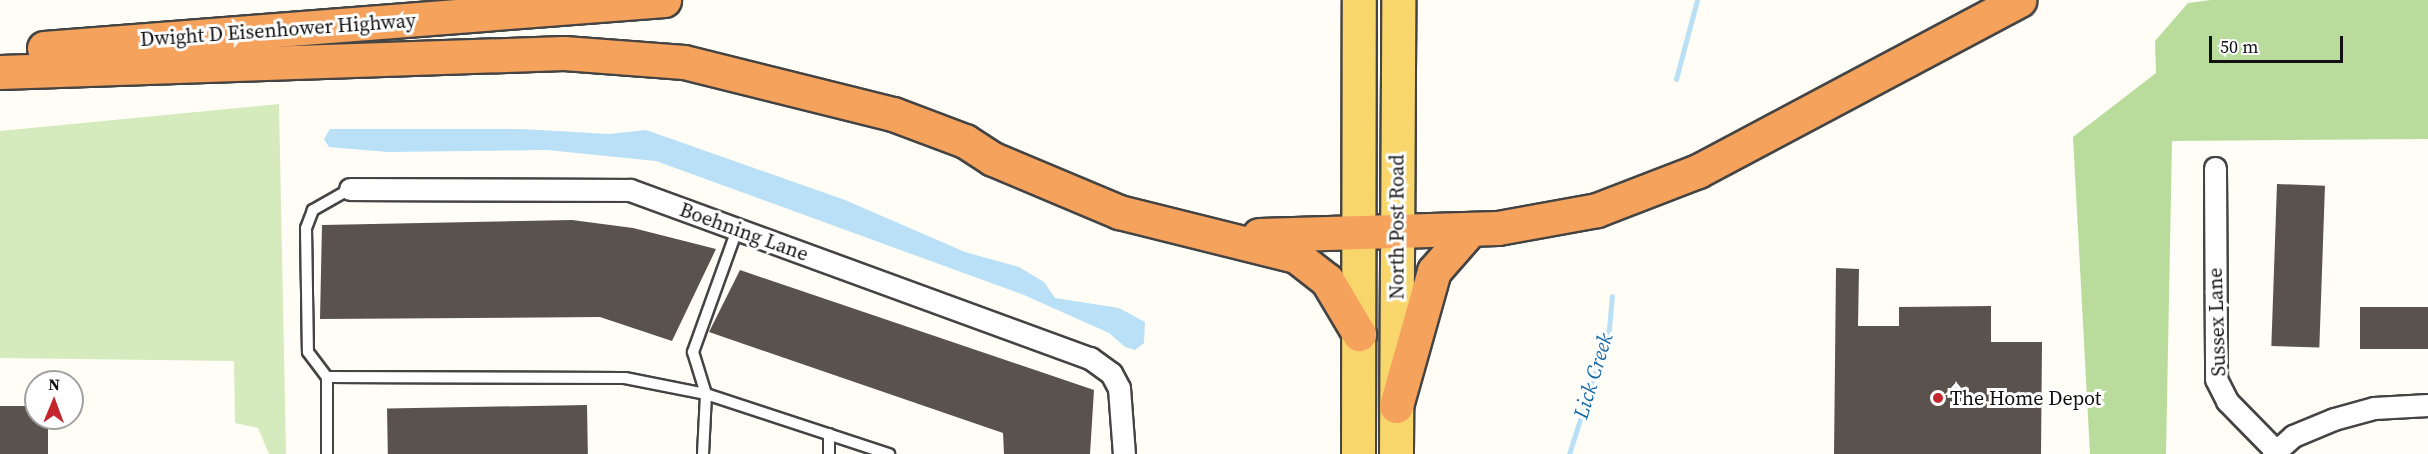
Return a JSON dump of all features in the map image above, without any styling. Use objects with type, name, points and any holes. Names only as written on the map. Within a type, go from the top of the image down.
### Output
[{"type":"highway","name":"Dwight D Eisenhower Highway","points":[[0,51],[664,0]]},
{"type":"highway","points":[[1212,236],[1397,229],[1470,230],[1571,217],[1667,184],[2019,0]]},
{"type":"highway","points":[[0,72],[552,54],[684,62],[893,114],[965,141],[993,159],[1088,201],[1311,264],[1337,294],[1359,334]]},
{"type":"highway","points":[[1396,406],[1434,271],[1470,230]]},
{"type":"main road","name":"North Post Road","points":[[1358,454],[1359,4]]},
{"type":"main road","name":"North Post Road","points":[[1396,454],[1398,5]]},
{"type":"street","name":"Sussex Lane","points":[[2216,168],[2216,379],[2227,400],[2274,452]]},
{"type":"street","name":"Boehning Lane","points":[[350,189],[630,190],[1090,357],[1115,378],[1121,397],[1124,454]]},
{"type":"street","points":[[2274,452],[2293,436],[2334,419],[2374,408],[2428,405]]},
{"type":"lane","points":[[327,454],[327,377],[308,352],[306,228],[313,210],[350,189]]},
{"type":"lane","points":[[703,454],[706,394],[693,352],[737,230]]},
{"type":"lane","points":[[327,377],[625,378],[706,394],[889,454]]},
{"type":"lane","points":[[829,454],[830,434]]},
{"type":"green space","points":[[2211,0],[2428,0],[2428,139],[2172,141],[2166,454],[2090,454],[2073,137],[2156,73],[2155,41],[2188,3]]},
{"type":"green space","points":[[279,104],[286,454],[269,454],[258,428],[235,423],[234,361],[0,358],[0,131]]},
{"type":"water","points":[[330,129],[521,129],[609,134],[646,130],[845,200],[965,252],[1019,267],[1044,282],[1055,298],[1119,308],[1145,322],[1144,343],[1135,350],[1125,347],[1109,333],[1024,295],[656,161],[547,150],[388,152],[329,147],[324,139]]},
{"type":"building","points":[[2277,184],[2325,186],[2319,348],[2271,346]]},
{"type":"building","points":[[572,220],[633,228],[716,249],[672,341],[600,317],[320,319],[322,225]]},
{"type":"building","name":"The Home Depot","points":[[1836,268],[1859,269],[1858,326],[1899,326],[1899,307],[1991,306],[1991,342],[2042,342],[2041,454],[1834,454]]},
{"type":"building","points":[[740,270],[1094,390],[1090,454],[1004,454],[1003,433],[709,332]]},
{"type":"building","points":[[2360,307],[2428,307],[2428,349],[2360,349]]},
{"type":"building","points":[[587,405],[588,454],[388,454],[387,408]]},
{"type":"building","points":[[0,406],[24,406],[24,430],[48,430],[48,454],[0,454]]},
{"type":"waterway","name":"Lick Creek","points":[[1676,79],[1697,0]]},
{"type":"waterway","name":"Lick Creek","points":[[1569,454],[1609,329],[1612,296]]},
{"type":"place","name":"The Home Depot","points":[[1938,398]]}]
